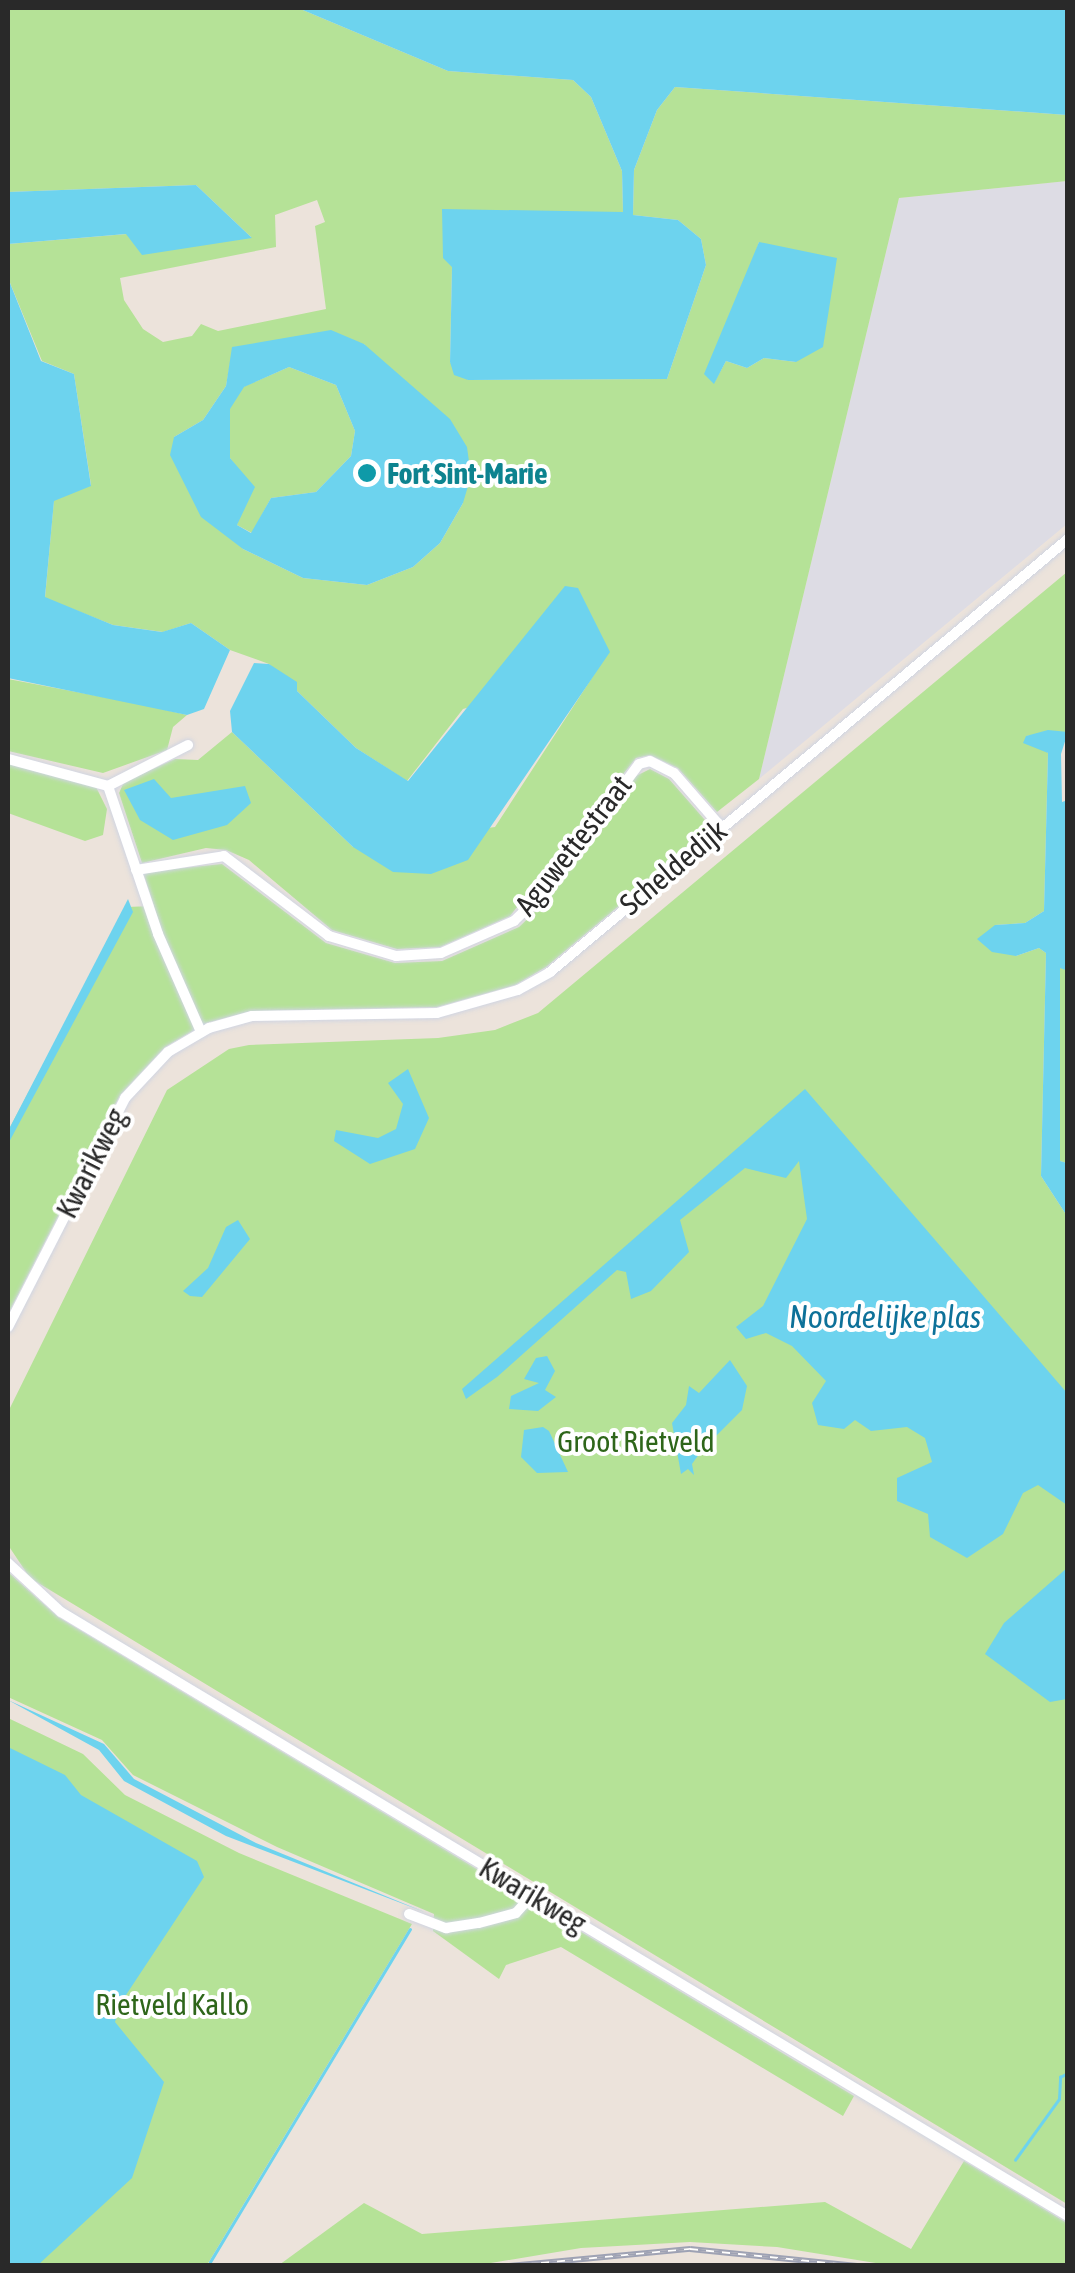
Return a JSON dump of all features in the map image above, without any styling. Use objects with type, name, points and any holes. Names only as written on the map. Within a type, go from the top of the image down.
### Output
[{"type":"street","name":"Scheldedijk","points":[[205,1030],[280,1012],[438,1013],[518,990],[550,972],[1068,539]]},
{"type":"street","points":[[8,760],[108,786],[188,745]]},
{"type":"street","name":"Aguwettestraat","points":[[136,870],[224,856],[329,936],[396,956],[441,954],[514,921],[544,892],[638,764],[650,762],[674,773],[722,827]]},
{"type":"street","points":[[108,786],[136,870],[205,1030]]},
{"type":"street","name":"Kwarikweg","points":[[8,1327],[125,1098],[168,1052],[205,1030]]},
{"type":"street","name":"Kwarikweg","points":[[8,1563],[62,1612],[1068,2216]]},
{"type":"street","points":[[409,1914],[446,1928],[479,1923],[516,1913],[532,1895]]},
{"type":"shaded area","points":[[1067,181],[1067,524],[759,779],[899,198]]},
{"type":"green space","points":[[8,8],[298,8],[448,71],[573,80],[591,97],[622,171],[623,212],[452,267],[450,362],[468,380],[667,379],[706,265],[701,239],[678,220],[633,215],[634,170],[657,110],[675,87],[1067,115],[1067,181],[899,198],[759,779],[717,812],[678,768],[650,755],[636,758],[510,916],[440,947],[397,949],[332,930],[249,860],[226,850],[206,848],[142,863],[119,793],[124,782],[175,759],[198,760],[232,732],[353,847],[495,827],[597,670],[463,709],[407,781],[356,748],[269,664],[230,650],[191,623],[163,632],[113,625],[45,598],[54,500],[91,485],[74,374],[42,361],[8,278],[8,244],[127,234],[251,237],[196,185],[8,192]],"holes":[[[317,200],[325,222],[315,226],[326,309],[218,331],[201,324],[192,336],[163,342],[143,329],[124,300],[120,278],[276,247],[275,215]],[[759,242],[796,362],[764,358],[747,368],[726,361],[714,383]],[[364,344],[463,503],[440,543],[413,567],[367,585],[303,578],[243,549],[174,437],[203,420],[226,386],[233,347]]]},
{"type":"green space","points":[[289,367],[336,385],[355,431],[351,456],[316,492],[271,498],[252,533],[237,525],[245,479],[230,458],[230,408],[243,387]]},
{"type":"green space","name":"Groot Rietveld","points":[[1067,572],[1067,732],[1026,736],[1048,753],[1044,911],[1025,923],[995,925],[1016,956],[1039,948],[1046,953],[1041,1176],[1067,1216],[1067,2204],[30,1578],[8,1545],[8,1412],[167,1090],[229,1049],[438,1038],[495,1030],[538,1013]]},
{"type":"green space","points":[[8,679],[187,715],[173,727],[167,750],[103,773],[8,751]]},
{"type":"green space","points":[[8,764],[94,783],[107,809],[103,835],[85,841],[8,813]]},
{"type":"green space","points":[[650,769],[669,779],[712,828],[546,967],[515,985],[437,1007],[251,1011],[206,1023],[165,1047],[120,1095],[8,1314],[8,1131],[126,907],[154,906],[143,872],[222,864],[326,943],[395,963],[442,961],[519,927],[550,897],[634,777]]},
{"type":"green space","points":[[1060,967],[1068,971],[1067,1163],[1060,1161]]},
{"type":"green space","points":[[8,1572],[58,1617],[854,2096],[843,2116],[561,1947],[506,1965],[499,1979],[433,1931],[434,1914],[277,1847],[133,1775],[102,1740],[8,1697]]},
{"type":"green space","name":"Rietveld Kallo","points":[[8,1718],[83,1754],[125,1795],[239,1853],[412,1924],[207,2265],[8,2266]]},
{"type":"green space","points":[[964,2161],[1067,2223],[1067,2265],[888,2265],[777,2247],[690,2242],[581,2248],[479,2265],[279,2265],[364,2203],[422,2234],[825,2202],[911,2249]]},
{"type":"water","points":[[298,8],[1067,8],[1067,115],[675,87],[657,110],[634,170],[633,215],[678,220],[701,239],[706,265],[667,379],[468,380],[454,375],[450,362],[452,267],[443,258],[442,209],[623,212],[622,171],[591,97],[573,80],[448,71]]},
{"type":"water","points":[[196,185],[252,238],[142,255],[126,234],[8,244],[8,192]]},
{"type":"water","points":[[759,242],[837,258],[823,347],[796,362],[764,358],[747,368],[726,361],[714,384],[704,374]]},
{"type":"water","points":[[8,278],[41,361],[74,374],[91,486],[54,501],[45,597],[113,625],[162,632],[191,623],[230,650],[204,709],[187,715],[8,678]]},
{"type":"water","points":[[331,330],[364,344],[450,419],[467,447],[471,476],[463,503],[440,543],[413,567],[367,585],[303,578],[243,549],[201,517],[170,455],[174,437],[203,420],[226,386],[232,347]],"holes":[[[289,367],[336,385],[355,431],[351,456],[316,492],[271,498],[251,533],[237,525],[255,487],[230,458],[230,409],[244,387]]]},
{"type":"water","points":[[565,586],[578,588],[610,652],[468,860],[431,874],[393,872],[353,847],[232,732],[230,711],[254,663],[269,664],[297,682],[297,691],[356,748],[408,781]]},
{"type":"water","points":[[1048,730],[1068,732],[1061,754],[1062,802],[1068,800],[1068,971],[1060,968],[1060,1161],[1067,1163],[1067,1216],[1041,1176],[1046,953],[1039,948],[1016,956],[992,952],[977,939],[995,925],[1025,923],[1044,911],[1048,753],[1023,743],[1026,736]]},
{"type":"water","points":[[154,779],[171,798],[245,786],[251,803],[227,825],[173,840],[140,820],[124,790]]},
{"type":"water","points":[[128,899],[133,912],[8,1144],[8,1131]]},
{"type":"water","points":[[408,1069],[429,1118],[415,1149],[370,1164],[334,1141],[336,1130],[378,1138],[396,1129],[403,1104],[388,1083]]},
{"type":"water","name":"Noordelijke plas","points":[[805,1089],[1067,1393],[1067,1505],[1038,1485],[1023,1493],[1003,1534],[967,1558],[930,1537],[928,1514],[897,1501],[897,1478],[932,1462],[925,1438],[907,1427],[871,1431],[855,1420],[844,1429],[818,1425],[812,1403],[826,1381],[792,1346],[766,1333],[746,1339],[736,1327],[763,1306],[807,1219],[799,1161],[786,1178],[745,1168],[680,1220],[689,1252],[651,1291],[631,1299],[626,1272],[617,1270],[497,1377],[466,1399],[462,1389]]},
{"type":"water","points":[[238,1220],[250,1239],[202,1297],[190,1296],[183,1291],[208,1268],[226,1227]]},
{"type":"water","points":[[547,1356],[555,1371],[545,1390],[556,1397],[538,1411],[509,1409],[511,1396],[539,1383],[524,1379],[536,1358]]},
{"type":"water","points":[[730,1360],[747,1386],[742,1410],[702,1450],[692,1464],[694,1475],[688,1469],[681,1474],[672,1423],[686,1405],[689,1386],[699,1393]]},
{"type":"water","points":[[543,1427],[549,1431],[568,1472],[537,1473],[521,1457],[524,1430]]},
{"type":"water","points":[[1067,1568],[1067,1699],[1050,1702],[985,1654],[1004,1623]]},
{"type":"water","points":[[8,1700],[104,1744],[134,1779],[256,1843],[427,1913],[226,1836],[124,1781],[99,1750]]},
{"type":"water","points":[[8,1747],[65,1775],[81,1795],[197,1861],[204,1877],[122,2001],[115,2022],[164,2082],[132,2178],[38,2265],[8,2265]]},
{"type":"waterway","points":[[210,2262],[410,1929]]},
{"type":"waterway","points":[[1015,2160],[1059,2099],[1060,2077],[1068,2073]]},
{"type":"railway","points":[[509,2266],[690,2249],[857,2266]]},
{"type":"place","name":"Fort Sint-Marie","points":[[367,473]]}]
